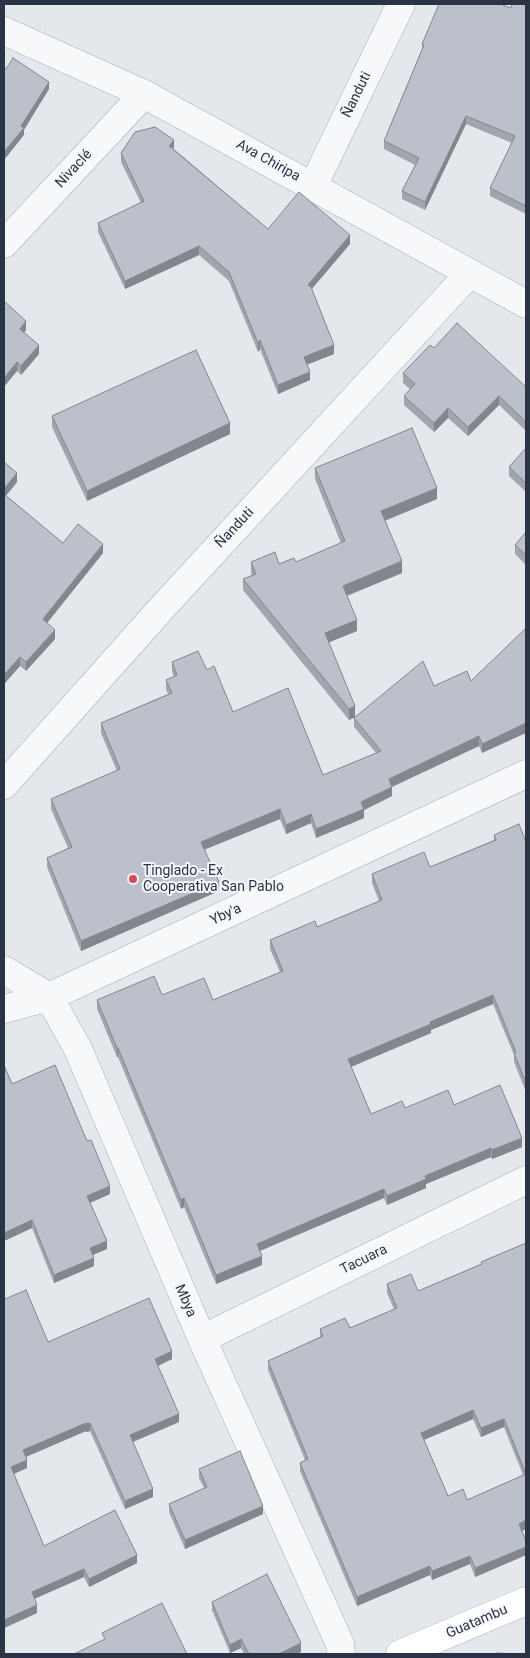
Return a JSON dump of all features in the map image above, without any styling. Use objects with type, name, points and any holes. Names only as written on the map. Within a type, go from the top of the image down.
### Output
[{"type":"street","name":"Ñanduti","points":[[313,186],[401,4]]},
{"type":"street","name":"Ava Chiripa","points":[[4,31],[144,94],[526,304]]},
{"type":"street","name":"Nivaclé","points":[[4,244],[144,94]]},
{"type":"street","name":"Ñanduti","points":[[4,785],[160,610],[469,274]]},
{"type":"street","name":"Yby'a","points":[[4,1009],[50,997],[526,774]]},
{"type":"street","points":[[4,970],[50,997]]},
{"type":"street","name":"Mbya","points":[[50,997],[78,1049],[202,1339],[340,1644],[341,1654]]},
{"type":"street","name":"Tacuara","points":[[202,1339],[526,1180]]},
{"type":"street","name":"Guatambu","points":[[400,1654],[526,1601]]},
{"type":"building","points":[[439,4],[500,4],[511,8],[512,4],[526,4],[526,206],[490,188],[515,136],[466,116],[425,202],[402,191],[419,158],[384,141]]},
{"type":"building","points":[[13,58],[49,82],[21,126],[24,128],[4,152],[4,68],[6,69]]},
{"type":"building","points":[[155,127],[174,140],[169,146],[268,229],[299,192],[350,235],[308,285],[311,287],[334,345],[304,357],[310,372],[278,385],[260,340],[258,343],[229,272],[199,246],[125,281],[98,223],[144,201],[121,153],[135,132]]},
{"type":"building","points":[[4,301],[26,321],[20,329],[39,345],[21,366],[17,362],[4,378]]},
{"type":"building","points":[[457,323],[526,387],[526,422],[499,396],[468,427],[448,408],[434,423],[404,396],[415,384],[403,373],[430,345],[434,348]]},
{"type":"building","points":[[196,350],[230,423],[87,491],[52,416]]},
{"type":"building","points":[[412,428],[437,488],[381,511],[402,561],[343,586],[357,620],[325,633],[355,706],[349,709],[243,579],[256,574],[251,562],[275,552],[279,564],[294,558],[296,562],[345,541],[315,468]]},
{"type":"building","points":[[526,448],[526,483],[509,467]]},
{"type":"building","points":[[4,462],[17,473],[4,489]]},
{"type":"building","points":[[4,494],[63,543],[78,524],[103,544],[43,619],[55,630],[26,662],[20,657],[4,675]]},
{"type":"building","points":[[526,532],[526,555],[515,545]]},
{"type":"building","points":[[526,628],[526,723],[482,744],[479,736],[389,779],[392,787],[361,802],[364,809],[316,829],[311,814],[286,825],[280,809],[201,842],[219,882],[81,941],[47,858],[72,847],[51,799],[120,769],[101,723],[172,693],[166,680],[177,675],[172,662],[198,651],[207,670],[214,666],[233,712],[288,688],[323,775],[381,751],[354,718],[423,661],[434,686],[467,671],[471,681]]},
{"type":"building","points":[[519,824],[526,842],[526,1083],[514,1053],[516,1052],[493,995],[348,1059],[371,1114],[402,1101],[405,1108],[448,1090],[454,1105],[500,1085],[522,1138],[492,1150],[491,1148],[425,1176],[426,1179],[387,1196],[384,1189],[257,1244],[262,1256],[216,1275],[184,1198],[181,1200],[97,1000],[154,976],[162,995],[204,978],[213,1000],[283,971],[270,940],[315,921],[317,927],[382,900],[372,874],[424,852],[430,867],[496,840],[494,835]]},
{"type":"building","points":[[4,1065],[12,1084],[55,1065],[87,1141],[91,1140],[110,1186],[87,1196],[107,1241],[90,1248],[94,1258],[54,1275],[32,1220],[4,1233]]},
{"type":"building","points":[[526,1243],[526,1474],[526,1520],[519,1524],[526,1541],[526,1547],[475,1568],[470,1556],[432,1571],[430,1566],[357,1597],[300,1463],[308,1459],[268,1361],[323,1336],[320,1329],[345,1318],[350,1328],[397,1308],[387,1284],[411,1274],[418,1291]],"holes":[[[473,1410],[481,1428],[504,1419],[526,1474],[467,1500],[463,1489],[448,1496],[421,1433]]]},
{"type":"building","points":[[26,1290],[48,1342],[149,1298],[172,1351],[155,1359],[179,1414],[130,1435],[153,1489],[125,1501],[90,1423],[23,1450],[27,1460],[11,1467],[44,1546],[115,1510],[137,1555],[89,1579],[84,1569],[32,1592],[37,1605],[4,1620],[4,1297],[5,1299]]},
{"type":"building","points":[[240,1451],[263,1506],[185,1540],[169,1504],[207,1487],[199,1469]]},
{"type":"building","points":[[267,1574],[301,1643],[279,1654],[249,1654],[241,1639],[230,1645],[212,1602]]},
{"type":"building","points":[[162,1603],[187,1654],[74,1654],[105,1639],[102,1633]]},
{"type":"place","name":"Tinglado - Ex Cooperativa San Pablo","points":[[133,879]]}]
